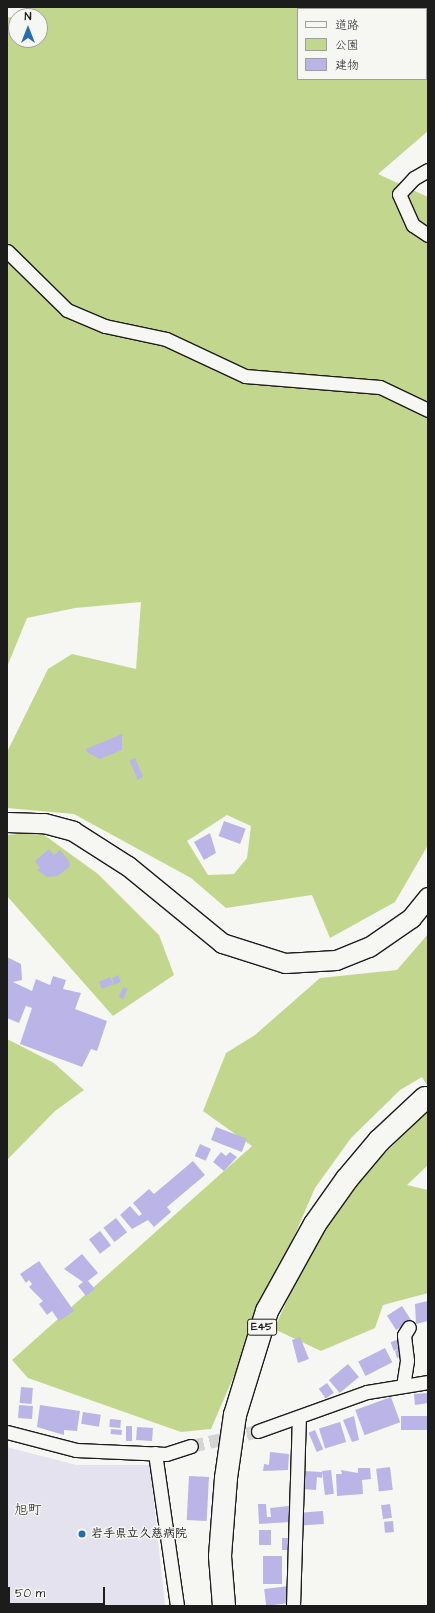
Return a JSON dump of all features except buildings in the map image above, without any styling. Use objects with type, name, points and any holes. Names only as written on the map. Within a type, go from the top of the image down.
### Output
[{"type":"highway","name":"E45","points":[[224,1606],[220,1556],[226,1478],[236,1415],[267,1311],[315,1224],[347,1179],[379,1141],[425,1098]]},
{"type":"street","points":[[428,170],[414,178],[399,194],[413,225],[428,235]]},
{"type":"street","points":[[7,251],[67,310],[106,326],[166,340],[245,376],[380,387],[428,410]]},
{"type":"street","points":[[7,822],[44,823],[73,831],[128,866],[222,943],[285,963],[336,960],[369,947],[411,918],[428,897]]},
{"type":"street","points":[[403,1386],[407,1360],[404,1335],[409,1327]]},
{"type":"street","points":[[258,1431],[299,1419],[367,1392],[428,1382]]},
{"type":"street","points":[[293,1606],[299,1419]]},
{"type":"street","points":[[7,1432],[76,1450],[155,1453],[191,1446]]},
{"type":"street","points":[[155,1453],[177,1606]]},
{"type":"shaded area","name":"岩手県立久慈病院","points":[[7,1447],[76,1465],[150,1465],[165,1606],[7,1606]]},
{"type":"green space","points":[[26,7],[428,7],[428,131],[378,174],[428,197],[428,845],[395,902],[330,938],[312,895],[226,908],[191,878],[74,814],[7,808],[7,752],[48,669],[72,654],[136,669],[141,602],[75,608],[27,618],[7,667],[7,17],[8,48],[48,48],[48,8]],"holes":[[[227,815],[251,826],[247,858],[234,874],[208,875],[187,841]]]},
{"type":"green space","points":[[40,832],[98,874],[159,935],[174,975],[113,1016],[7,896],[7,835]]},
{"type":"green space","points":[[428,934],[428,1087],[422,1077],[400,1090],[351,1138],[315,1188],[211,1429],[181,1432],[28,1378],[12,1360],[252,1146],[203,1111],[226,1053],[255,1035],[320,978],[397,970]]},
{"type":"green space","points":[[7,1039],[54,1063],[84,1090],[55,1111],[8,1159]]},
{"type":"green space","points":[[428,1111],[428,1165],[407,1185],[428,1190],[428,1293],[383,1305],[375,1328],[321,1351],[274,1329],[313,1244],[373,1165]]},
{"type":"tunnel","points":[[191,1446],[258,1431]]},
{"type":"place","name":"岩手県立久慈病院","points":[[82,1534]]},
{"type":"district","name":"旭町","points":[[28,1510]]}]
